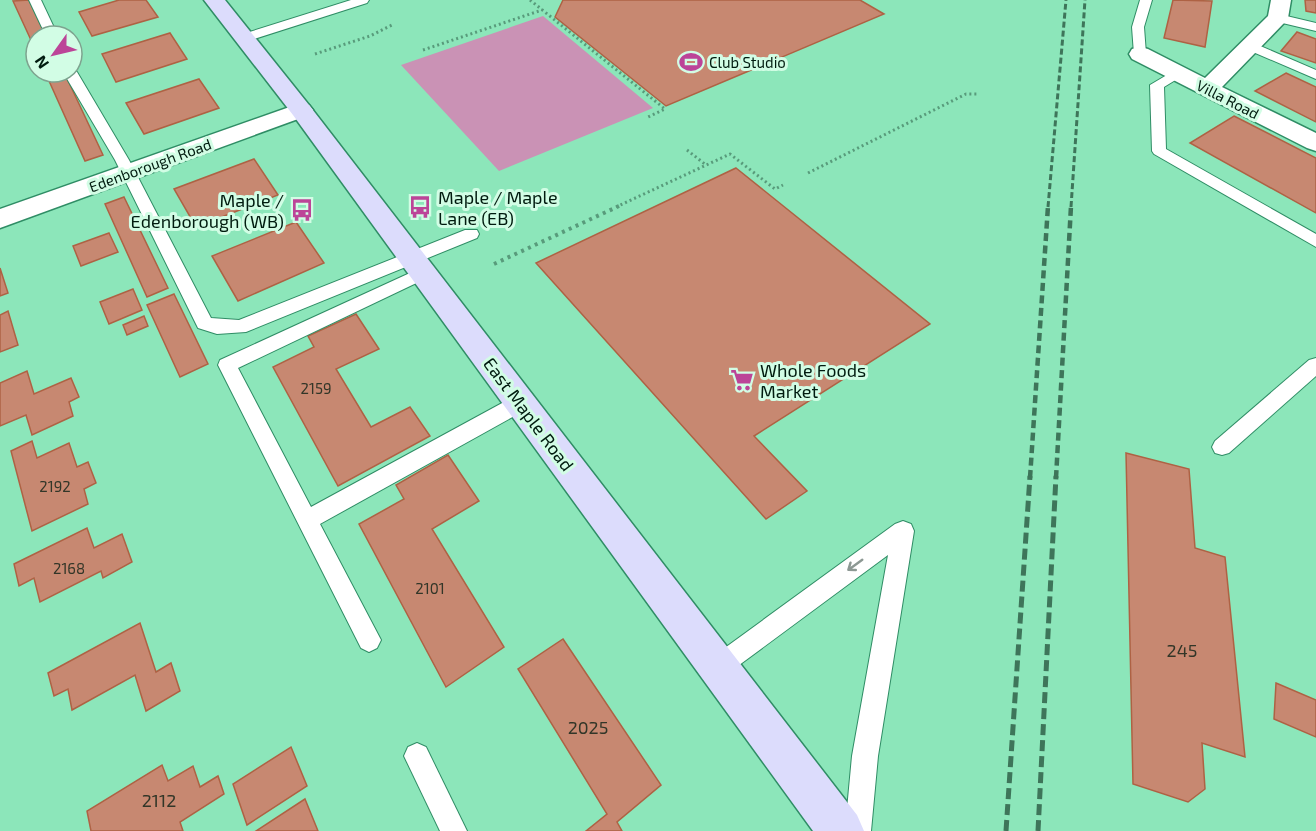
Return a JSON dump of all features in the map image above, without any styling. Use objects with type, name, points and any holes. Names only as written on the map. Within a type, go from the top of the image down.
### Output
[{"type":"main road","name":"East Maple Road","points":[[214,0],[301,110],[841,831]]},
{"type":"street","points":[[1208,88],[1251,46],[1279,9]]},
{"type":"street","name":"Villa Road","points":[[1140,54],[1316,143]]},
{"type":"street","name":"Edenborough Road","points":[[0,219],[301,110]]},
{"type":"lane","points":[[35,0],[46,24]]},
{"type":"lane","points":[[244,38],[363,0]]},
{"type":"lane","points":[[1140,54],[1138,27],[1146,0]]},
{"type":"lane","points":[[1279,9],[1316,27]]},
{"type":"lane","points":[[1251,46],[1316,75]]},
{"type":"lane","points":[[1178,73],[1157,85],[1159,152],[1316,241]]},
{"type":"lane","points":[[77,84],[128,174],[204,323],[217,327],[240,327],[417,265]]},
{"type":"lane","points":[[369,640],[228,365],[471,234]]},
{"type":"lane","points":[[1222,447],[1316,365]]},
{"type":"lane","points":[[306,521],[520,403]]},
{"type":"lane","points":[[719,666],[903,531],[864,756],[858,831]]},
{"type":"lane","points":[[417,756],[454,831]]},
{"type":"path","points":[[530,0],[664,109],[648,117]]},
{"type":"path","points":[[423,50],[543,10]]},
{"type":"path","points":[[315,54],[374,35],[394,24]]},
{"type":"path","points":[[808,173],[966,94],[977,94]]},
{"type":"path","points":[[687,150],[706,165]]},
{"type":"path","points":[[494,264],[730,154],[775,189],[783,185]]},
{"type":"shaded area","points":[[543,16],[653,108],[499,171],[401,65]]},
{"type":"building","points":[[29,0],[40,24],[24,25],[13,1]]},
{"type":"building","points":[[119,0],[146,0],[158,17],[92,36],[79,12]]},
{"type":"building","name":"Club Studio","points":[[563,0],[860,0],[884,14],[666,106],[555,17]]},
{"type":"building","points":[[1173,0],[1212,1],[1205,47],[1164,38]]},
{"type":"building","points":[[1305,0],[1316,0],[1316,13],[1306,11]]},
{"type":"building","points":[[1297,32],[1316,39],[1316,63],[1281,51]]},
{"type":"building","points":[[170,33],[187,59],[116,82],[102,54]]},
{"type":"building","points":[[1286,73],[1316,87],[1316,122],[1255,91]]},
{"type":"building","points":[[199,79],[219,108],[144,134],[126,103]]},
{"type":"building","points":[[50,84],[70,84],[103,155],[85,161]]},
{"type":"building","points":[[1234,116],[1316,158],[1316,213],[1190,143]]},
{"type":"building","points":[[254,159],[278,195],[196,227],[174,189]]},
{"type":"building","name":"Whole Foods Market","points":[[736,168],[930,324],[754,436],[807,491],[766,519],[536,263]]},
{"type":"building","points":[[124,197],[168,288],[147,297],[105,204]]},
{"type":"building","points":[[296,222],[324,263],[238,301],[212,256]]},
{"type":"building","points":[[109,233],[118,252],[81,266],[73,246]]},
{"type":"building","points":[[0,268],[8,293],[0,296]]},
{"type":"building","points":[[133,289],[142,310],[109,324],[100,302]]},
{"type":"building","points":[[174,294],[208,364],[180,377],[147,305]]},
{"type":"building","points":[[8,311],[18,345],[0,352],[0,315]]},
{"type":"building","points":[[356,314],[379,349],[336,369],[371,427],[410,407],[430,436],[338,486],[273,367],[314,347],[308,336]]},
{"type":"building","points":[[144,316],[148,326],[127,335],[123,325]]},
{"type":"building","points":[[27,371],[34,394],[71,378],[79,397],[69,402],[73,416],[32,435],[26,415],[0,426],[0,383]]},
{"type":"building","points":[[32,441],[37,458],[69,443],[77,467],[88,462],[96,483],[84,489],[88,504],[32,531],[11,451]]},
{"type":"building","points":[[1126,453],[1189,469],[1195,548],[1225,557],[1245,757],[1202,743],[1205,789],[1188,802],[1133,784]]},
{"type":"building","points":[[448,455],[479,501],[432,529],[504,647],[446,687],[359,524],[404,499],[396,485]]},
{"type":"building","points":[[87,528],[94,548],[122,534],[132,562],[103,578],[101,571],[40,602],[34,578],[19,586],[14,564]]},
{"type":"building","points":[[140,623],[156,672],[171,663],[180,691],[146,711],[135,675],[72,710],[68,689],[54,696],[48,673]]},
{"type":"building","points":[[563,639],[661,785],[617,822],[622,831],[586,831],[607,814],[518,669]]},
{"type":"building","points":[[1276,683],[1316,700],[1316,737],[1274,719]]},
{"type":"building","points":[[291,747],[307,786],[247,825],[233,784]]},
{"type":"building","points":[[162,765],[168,781],[193,766],[200,787],[218,776],[224,794],[180,822],[183,831],[91,831],[87,811]]},
{"type":"building","points":[[305,799],[318,831],[256,831]]},
{"type":"railway","points":[[1048,207],[1066,0]]},
{"type":"railway","points":[[1071,207],[1085,0]]},
{"type":"railway","points":[[1030,478],[1048,206]]},
{"type":"railway","points":[[1056,478],[1071,206]]},
{"type":"railway","points":[[1006,831],[1030,476]]},
{"type":"railway","points":[[1038,831],[1056,476]]},
{"type":"place","name":"Club Studio","points":[[691,62]]},
{"type":"place","name":"Maple / Maple Lane (EB)","points":[[420,207]]},
{"type":"place","name":"Maple / Edenborough (WB)","points":[[302,210]]},
{"type":"place","name":"Whole Foods Market","points":[[742,380]]}]
